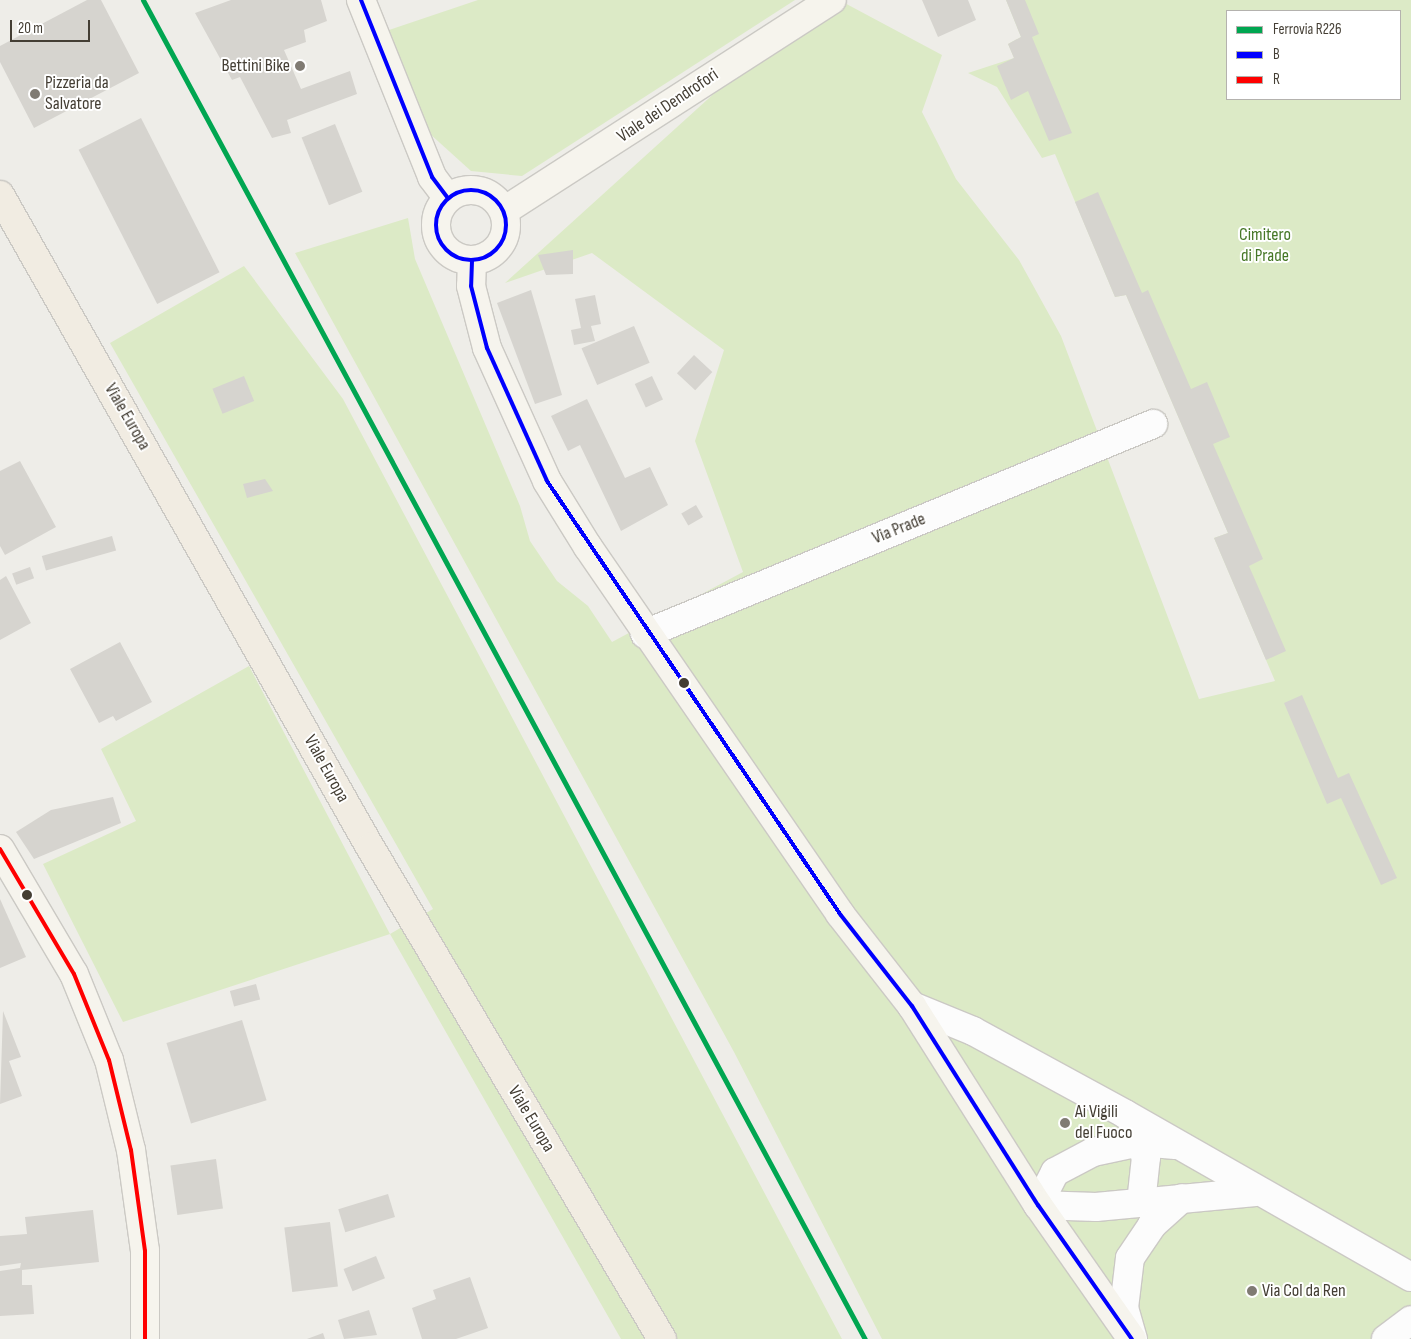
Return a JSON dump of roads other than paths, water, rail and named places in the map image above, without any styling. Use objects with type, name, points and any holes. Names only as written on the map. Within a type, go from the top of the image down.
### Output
[{"type":"main road","points":[[361,0],[432,177],[448,198]]},
{"type":"main road","name":"Viale dei Dendrofori","points":[[504,211],[592,158],[819,3]]},
{"type":"main road","points":[[479,190],[493,197],[504,211],[507,224],[497,250],[472,261],[451,256],[438,238],[436,217],[448,198],[479,190]]},
{"type":"main road","name":"Viale Europa","points":[[0,195],[370,847],[662,1339]]},
{"type":"main road","points":[[472,261],[478,318],[515,413],[547,481],[645,634],[840,914],[912,1006],[1038,1205],[1132,1339]]},
{"type":"main road","points":[[0,848],[74,974],[109,1060],[131,1150],[145,1251],[145,1339]]},
{"type":"street","name":"Via Prade","points":[[645,634],[1153,424]]},
{"type":"street","points":[[912,1006],[973,1032],[1125,1114],[1237,1175],[1255,1192],[1411,1277]]},
{"type":"street","points":[[1125,1114],[1146,1157],[1141,1203]]},
{"type":"street","points":[[1180,1145],[1140,1142],[1093,1152],[1064,1166],[1048,1183],[1038,1205],[1096,1207],[1255,1192]]},
{"type":"street","points":[[1132,1339],[1124,1308],[1130,1258],[1152,1225],[1182,1198]]},
{"type":"street","points":[[1386,1339],[1411,1320]]},
{"type":"rail line","name":"R226","points":[[143,0],[865,1339]]},
{"type":"place","name":"Bettini Bike","points":[[300,66]]},
{"type":"place","name":"Pizzeria da Salvatore","points":[[35,94]]},
{"type":"place","name":"Ai Vigili del Fuoco","points":[[1065,1123]]},
{"type":"place","name":"Via Col da Ren","points":[[1252,1291]]},
{"type":"park label","name":"Cimitero di Prade","points":[[1265,246]]}]
